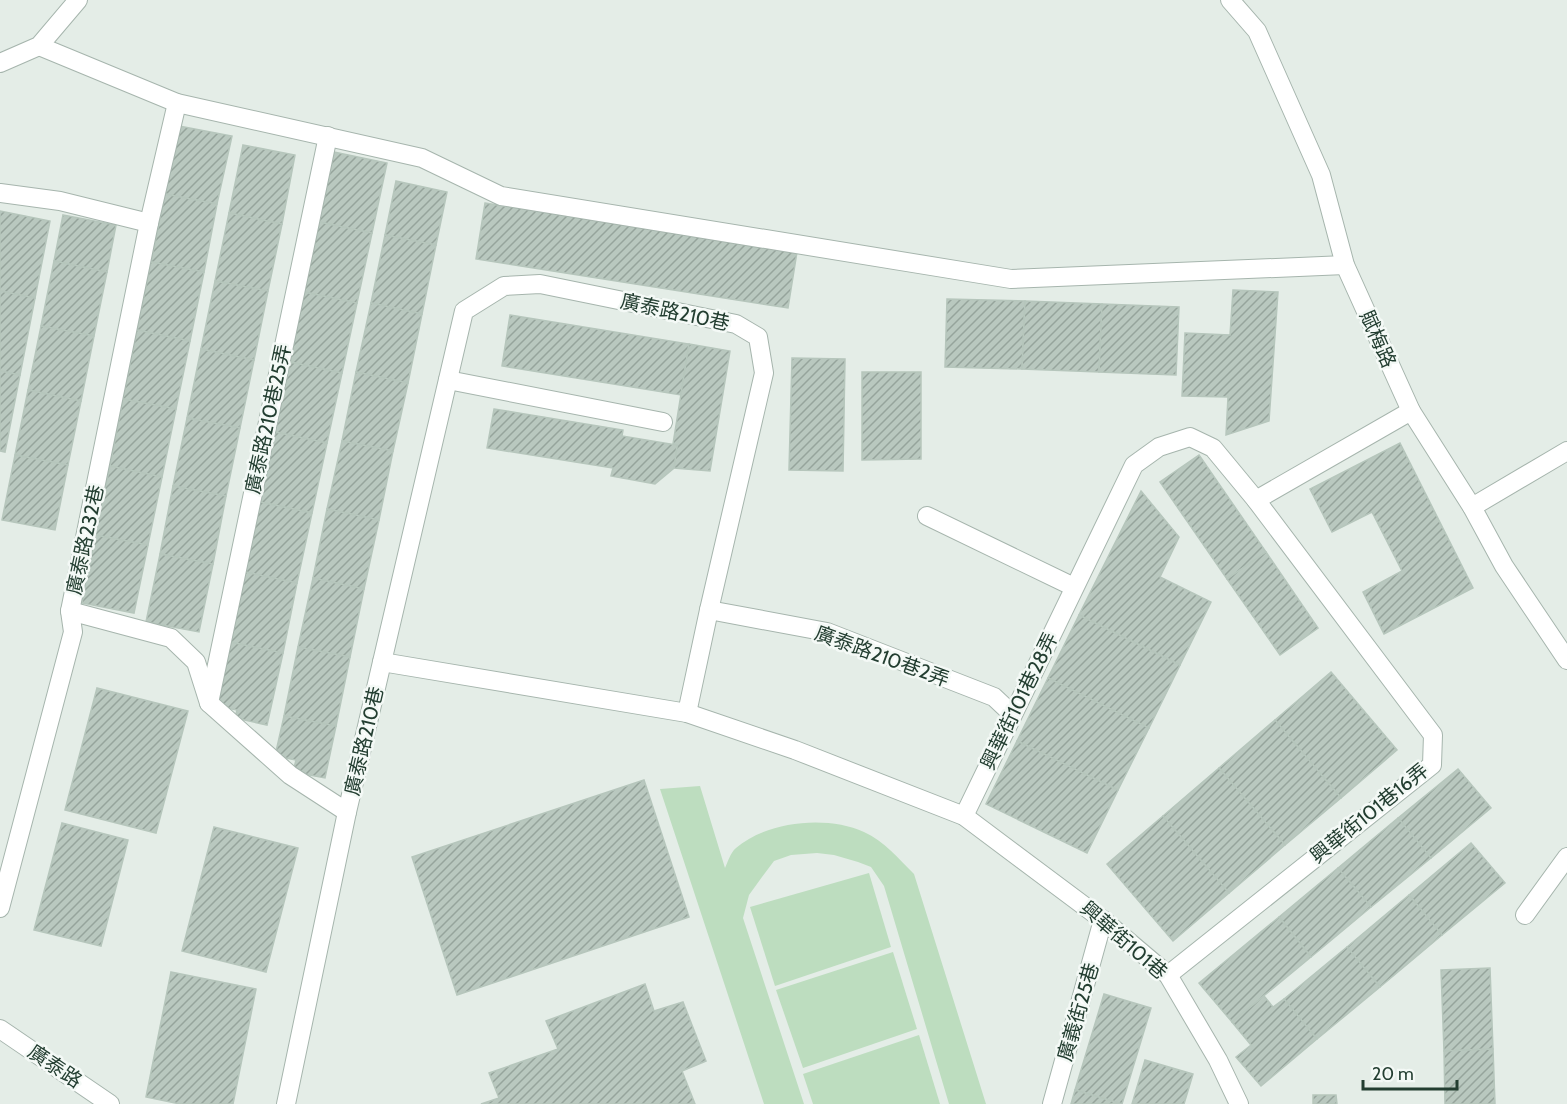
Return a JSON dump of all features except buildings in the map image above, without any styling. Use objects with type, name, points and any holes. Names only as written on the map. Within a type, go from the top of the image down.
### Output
[{"type":"street","points":[[0,63],[39,46],[78,0]]},
{"type":"street","name":"賦梅路","points":[[1230,0],[1257,31],[1321,175],[1345,266],[1411,411],[1472,507],[1504,566],[1567,660]]},
{"type":"street","points":[[39,46],[177,103],[422,158],[501,196],[1011,279],[1345,266]]},
{"type":"street","name":"廣泰路232巷","points":[[177,103],[149,223],[70,611],[171,638],[196,662],[209,703]]},
{"type":"street","name":"廣泰路210巷25弄","points":[[209,703],[328,136]]},
{"type":"street","points":[[0,193],[60,201],[149,223]]},
{"type":"street","name":"廣泰路210巷","points":[[286,1104],[347,812],[464,311],[504,286],[540,284],[551,286],[736,324],[758,337],[764,373],[687,713]]},
{"type":"street","points":[[448,380],[663,422]]},
{"type":"street","points":[[1256,500],[1411,411]]},
{"type":"street","name":"興華街101巷28弄","points":[[964,816],[1134,465],[1160,447],[1190,437],[1213,448],[1256,500]]},
{"type":"street","points":[[1472,507],[1567,451]]},
{"type":"street","name":"興華街101巷16弄","points":[[1167,975],[1432,765],[1433,735],[1256,500]]},
{"type":"street","points":[[927,516],[1074,587]]},
{"type":"street","name":"廣泰路210巷2弄","points":[[709,610],[827,632],[994,697],[1012,714]]},
{"type":"street","points":[[0,908],[73,632],[70,611]]},
{"type":"street","name":"興華街101巷","points":[[382,663],[687,713],[795,750],[964,816],[1103,920],[1167,975],[1218,1060],[1239,1104]]},
{"type":"street","points":[[209,703],[290,775],[347,812]]},
{"type":"street","points":[[1525,915],[1567,857]]},
{"type":"street","name":"廣義街25巷","points":[[1052,1104],[1103,920]]},
{"type":"street","name":"廣泰路","points":[[0,1029],[110,1104]]},
{"type":"green space","points":[[700,786],[725,868],[734,850],[749,839],[780,827],[815,822],[849,827],[864,832],[878,840],[914,874],[986,1104],[949,1104],[884,886],[871,867],[834,855],[817,853],[791,855],[774,861],[749,895],[743,918],[804,1104],[764,1104],[660,789]]},
{"type":"green space","points":[[869,873],[891,947],[775,986],[750,907]]},
{"type":"green space","points":[[893,952],[917,1029],[803,1068],[776,990]]},
{"type":"green space","points":[[919,1035],[940,1104],[813,1104],[803,1074]]}]
